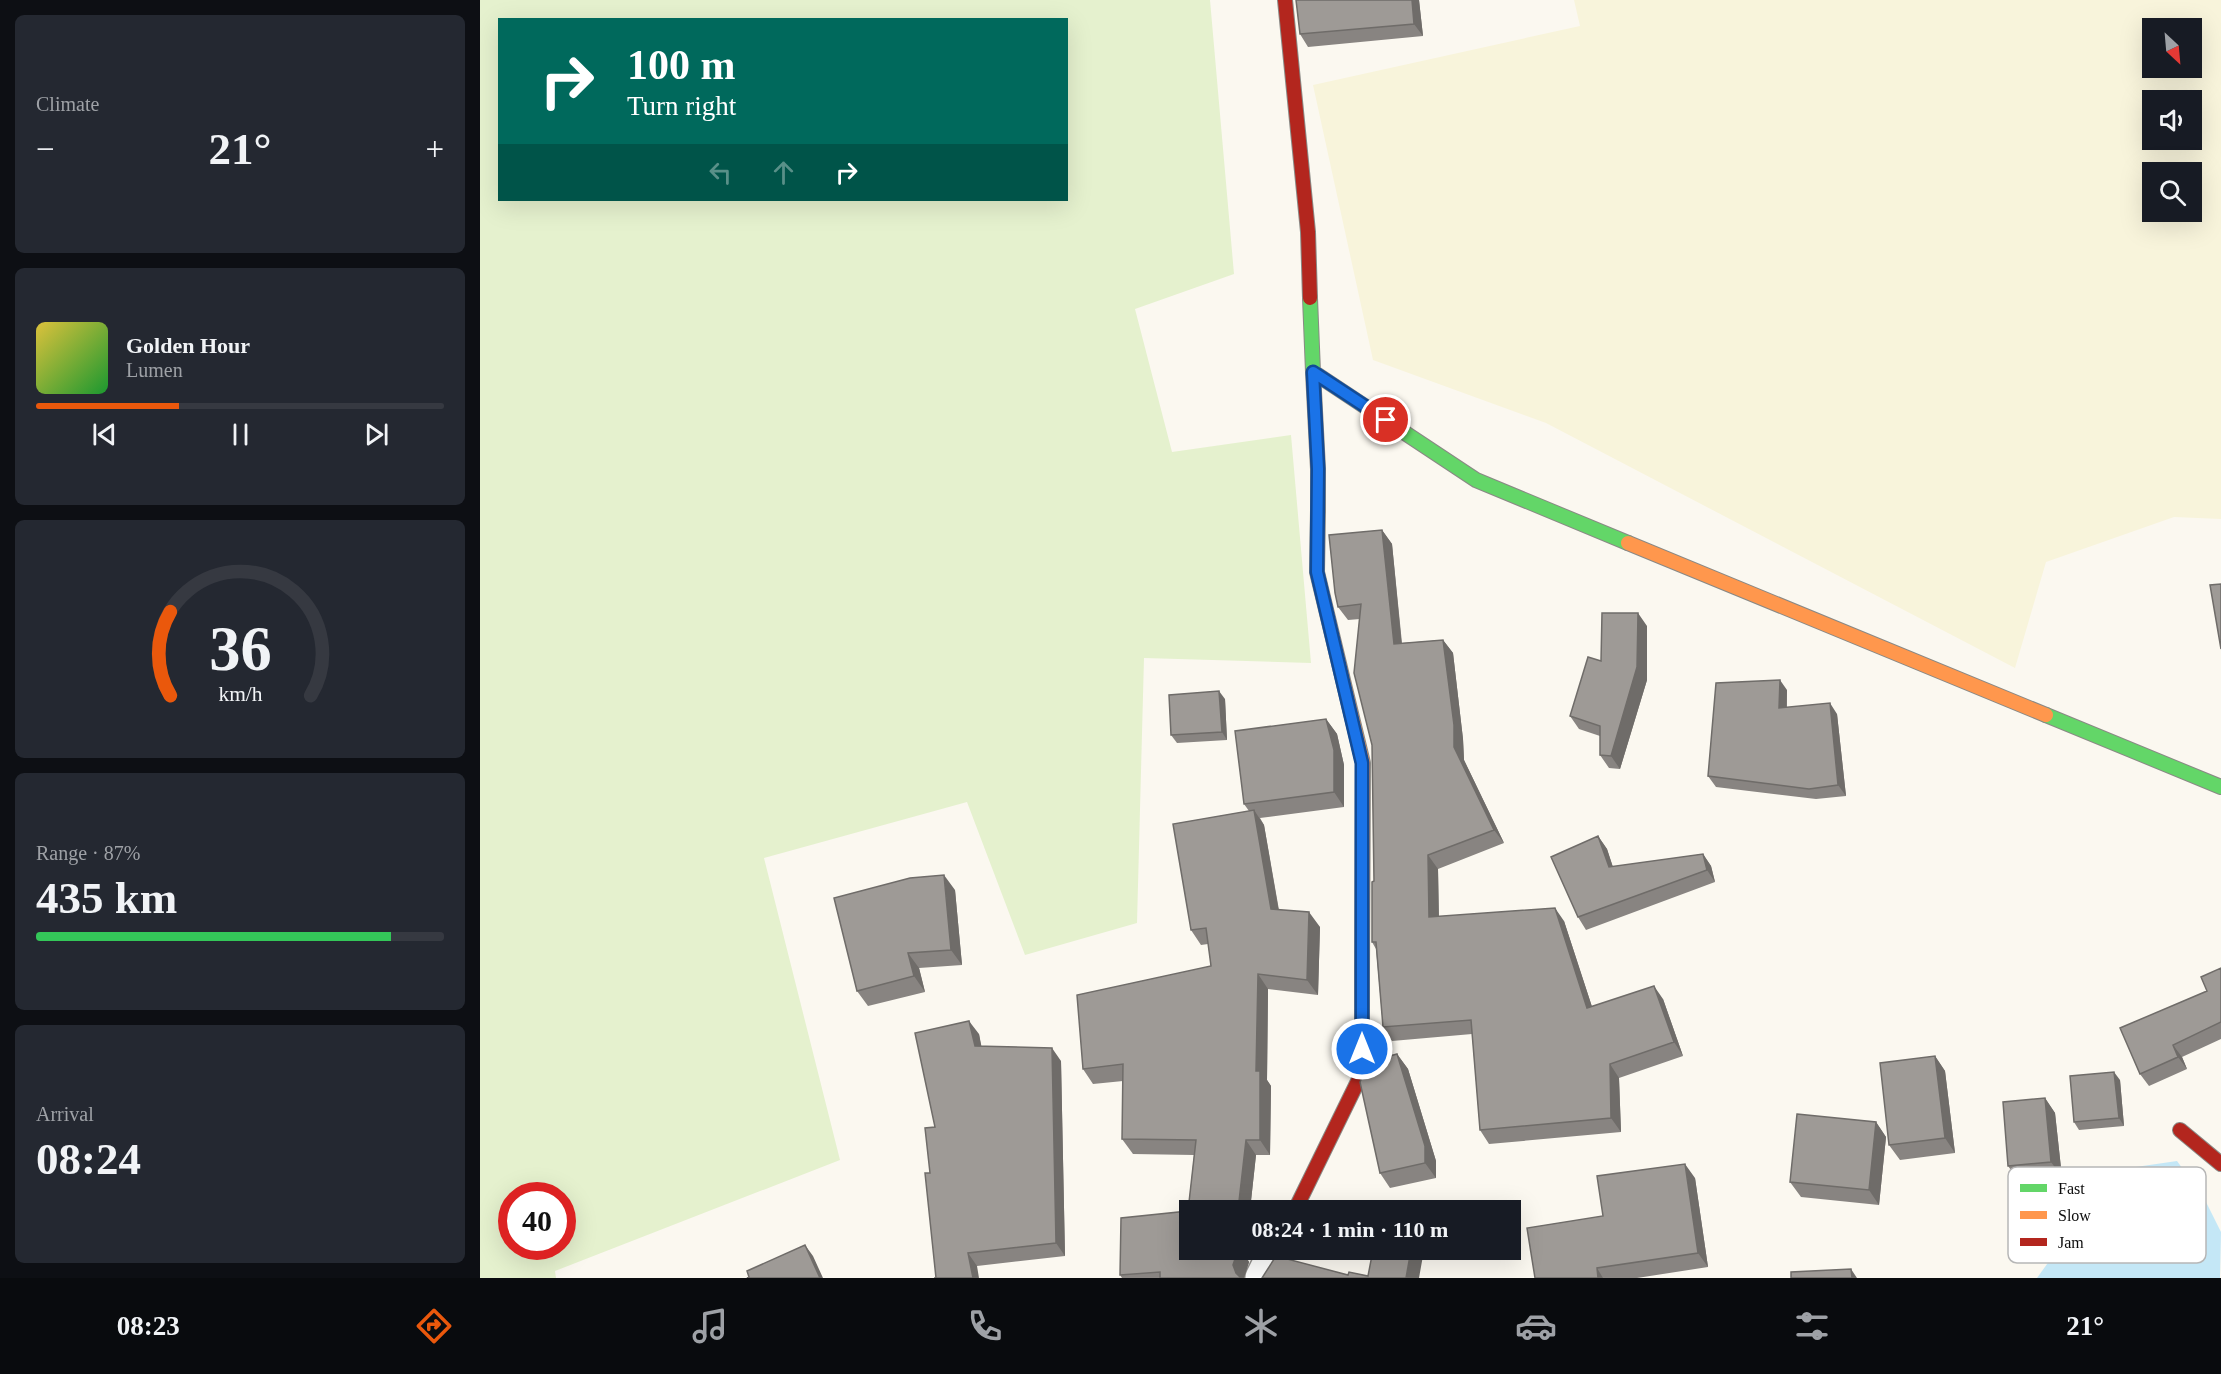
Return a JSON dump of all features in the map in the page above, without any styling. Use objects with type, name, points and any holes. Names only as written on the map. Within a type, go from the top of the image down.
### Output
[{"type":"street","points":[[1285,0],[1308,232],[1318,469],[1317,572],[1362,763],[1362,1073],[1300,1200]]},
{"type":"street","points":[[1313,372],[1476,480],[2221,788]]},
{"type":"street","points":[[2180,1130],[2221,1164]]},
{"type":"street","points":[[1262,1278],[1271,1260]]},
{"type":"shaded area","points":[[1574,0],[2221,0],[2221,519],[2174,517],[2046,562],[2015,668],[1546,423],[1373,360],[1313,85],[1580,26]]},
{"type":"green space","points":[[480,0],[1210,0],[1234,274],[1135,309],[1172,452],[1291,435],[1311,663],[1144,658],[1137,923],[1025,955],[967,802],[764,858],[840,1160],[555,1271],[556,1278],[480,1278]]},
{"type":"water","points":[[2177,1161],[2181,1167],[2136,1167]]},
{"type":"water","points":[[2206,1202],[2221,1232],[2220,1278],[2037,1278],[2048,1263],[2206,1263]]},
{"type":"building","points":[[1296,0],[1412,0],[1414,24],[1300,34]]},
{"type":"building","points":[[1382,530],[1394,644],[1443,640],[1454,725],[1454,747],[1494,830],[1428,855],[1429,917],[1555,908],[1587,1008],[1654,986],[1674,1042],[1610,1064],[1611,1118],[1480,1130],[1471,1020],[1383,1027],[1376,942],[1372,942],[1372,882],[1374,881],[1372,745],[1354,673],[1361,604],[1338,607],[1329,535]]},
{"type":"building","points":[[2221,584],[2221,649],[2210,585]]},
{"type":"building","points":[[1602,613],[1638,613],[1637,667],[1611,756],[1600,755],[1600,726],[1570,716],[1588,657],[1601,661]]},
{"type":"building","points":[[1780,680],[1779,708],[1830,703],[1838,785],[1809,789],[1708,776],[1716,683]]},
{"type":"building","points":[[1219,691],[1222,732],[1171,735],[1169,695]]},
{"type":"building","points":[[1326,719],[1334,750],[1334,792],[1244,804],[1235,731]]},
{"type":"building","points":[[1254,810],[1271,909],[1309,912],[1307,980],[1258,974],[1256,1071],[1260,1071],[1260,1140],[1246,1140],[1239,1200],[1189,1200],[1196,1140],[1122,1139],[1123,1064],[1083,1069],[1077,995],[1211,966],[1206,928],[1191,930],[1173,824]]},
{"type":"building","points":[[1598,836],[1609,867],[1703,854],[1707,870],[1578,917],[1551,857]]},
{"type":"building","points":[[944,875],[951,950],[908,953],[914,976],[857,991],[834,898],[910,878]]},
{"type":"building","points":[[2221,968],[2221,1022],[2173,1045],[2178,1057],[2140,1074],[2120,1028],[2207,991],[2201,977]]},
{"type":"building","points":[[969,1021],[975,1046],[1052,1048],[1056,1243],[968,1253],[973,1278],[936,1278],[925,1173],[930,1173],[925,1128],[935,1127],[915,1033]]},
{"type":"building","points":[[1397,1054],[1425,1146],[1425,1163],[1380,1173],[1360,1082],[1369,1062]]},
{"type":"building","points":[[1935,1056],[1945,1138],[1889,1145],[1880,1063]]},
{"type":"building","points":[[2114,1072],[2119,1118],[2074,1122],[2070,1076]]},
{"type":"building","points":[[2045,1098],[2051,1162],[2008,1166],[2003,1102]]},
{"type":"building","points":[[1797,1114],[1876,1122],[1869,1190],[1790,1182]]},
{"type":"building","points":[[1685,1164],[1698,1253],[1597,1268],[1598,1278],[1535,1278],[1527,1228],[1603,1216],[1597,1176]]},
{"type":"building","points":[[1179,1212],[1179,1260],[1235,1260],[1233,1265],[1241,1278],[1160,1278],[1160,1272],[1120,1275],[1121,1218]]},
{"type":"building","points":[[805,1245],[820,1278],[747,1278],[749,1277],[747,1271]]},
{"type":"building","points":[[1273,1260],[1291,1260],[1348,1275],[1349,1272],[1368,1276],[1371,1260],[1409,1260],[1406,1278],[1262,1278]]},
{"type":"building","points":[[1851,1269],[1852,1278],[1791,1278],[1791,1272]]},
{"type":"traffic: fast","points":[[1310,298],[1313,372],[1476,480],[1628,543]]},
{"type":"traffic: fast","points":[[2046,715],[2221,787]]},
{"type":"traffic: slow","points":[[1318,510],[1317,572],[1363,763],[1362,969]]},
{"type":"traffic: slow","points":[[1628,543],[2046,715]]},
{"type":"traffic: jam","points":[[1285,0],[1308,232],[1310,298]]},
{"type":"traffic: jam","points":[[1313,372],[1318,510]]},
{"type":"traffic: jam","points":[[1300,1200],[1362,1073],[1362,969]]},
{"type":"traffic: jam","points":[[2180,1130],[2221,1164]]},
{"type":"route","points":[[1362,1049],[1362,763],[1317,572],[1318,469],[1313,372],[1386,420]]}]
